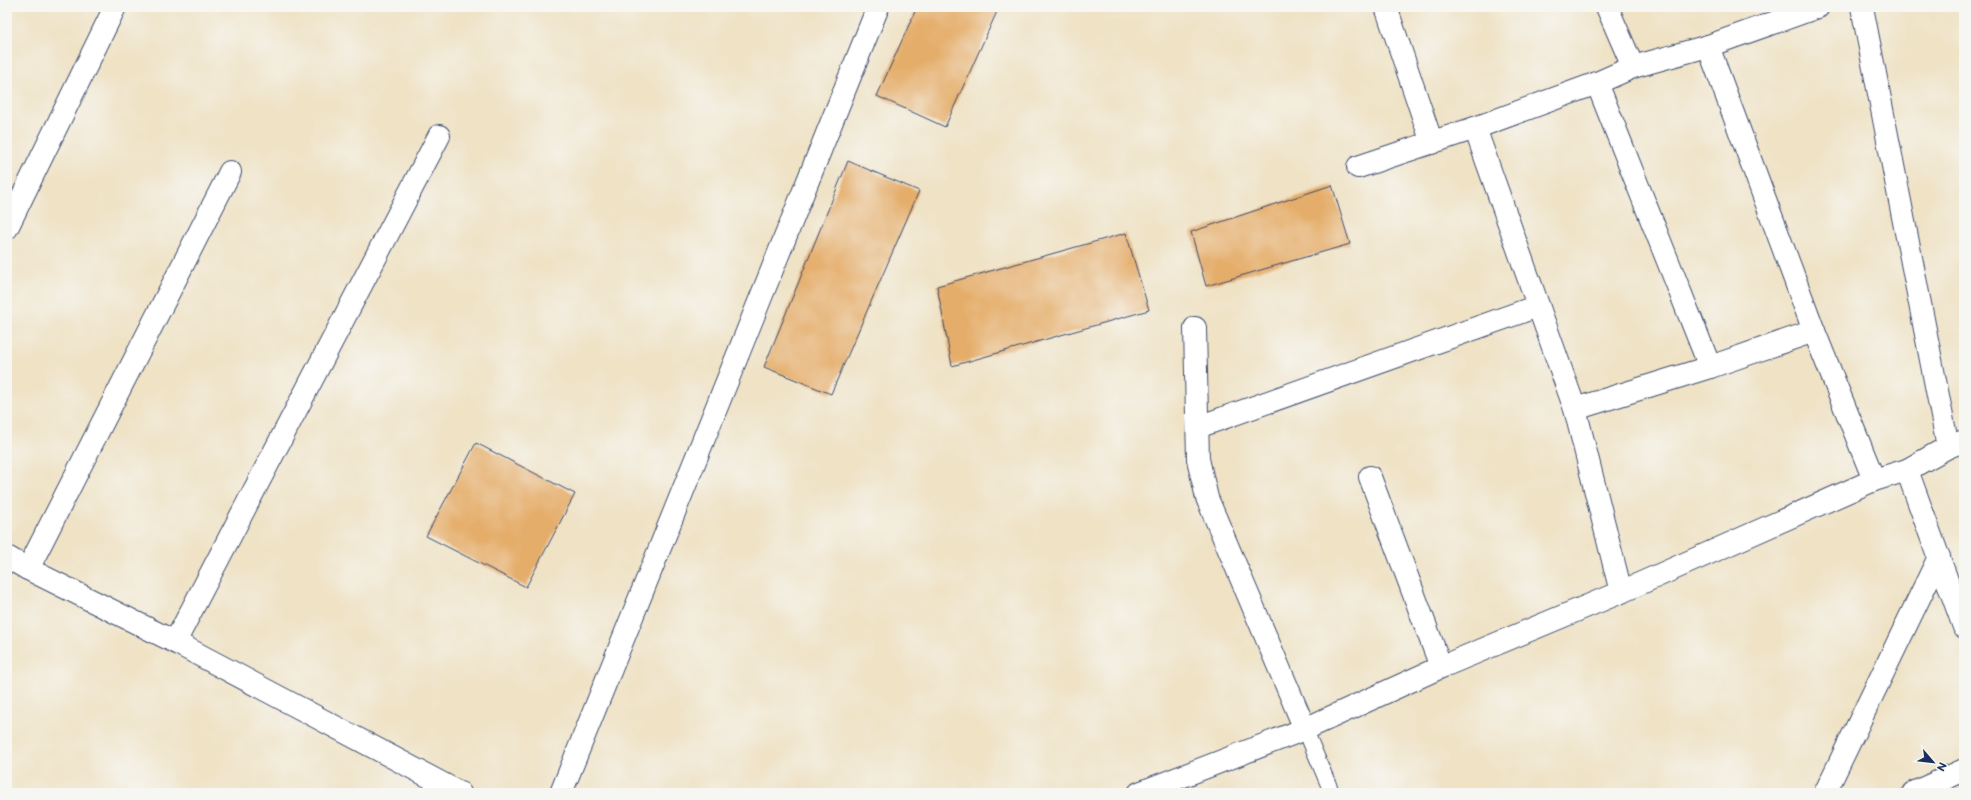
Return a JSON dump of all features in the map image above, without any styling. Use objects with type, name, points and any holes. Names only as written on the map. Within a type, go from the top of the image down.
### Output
[{"type":"street","points":[[7,228],[115,7]]},
{"type":"street","points":[[561,793],[878,7]]},
{"type":"street","points":[[1386,7],[1432,143]]},
{"type":"street","points":[[1607,7],[1633,67]]},
{"type":"street","points":[[1358,167],[1475,128],[1597,83],[1633,67],[1708,46],[1818,7]]},
{"type":"street","points":[[1139,793],[1305,729],[1441,667],[1621,592],[1874,480],[1907,470],[1956,444],[1862,7]]},
{"type":"street","points":[[1708,46],[1814,331],[1874,480]]},
{"type":"street","points":[[1597,83],[1710,367]]},
{"type":"street","points":[[1475,128],[1575,409],[1621,592]]},
{"type":"street","points":[[175,642],[439,136]]},
{"type":"street","points":[[28,569],[230,172]]},
{"type":"street","points":[[1198,427],[1538,306]]},
{"type":"street","points":[[1195,328],[1198,459],[1207,498],[1305,729]]},
{"type":"street","points":[[1575,409],[1710,367],[1814,331]]},
{"type":"street","points":[[1907,470],[1939,557],[1956,580],[1964,627]]},
{"type":"street","points":[[1370,478],[1441,667]]},
{"type":"street","points":[[7,557],[28,569],[175,642],[460,793]]},
{"type":"street","points":[[1825,793],[1939,557]]},
{"type":"street","points":[[1913,793],[1964,770]]},
{"type":"lane","points":[[1305,729],[1332,793]]},
{"type":"building","points":[[917,7],[999,7],[945,127],[877,96]]},
{"type":"building","points":[[848,161],[919,191],[831,394],[764,367]]},
{"type":"building","points":[[1332,185],[1350,244],[1206,286],[1191,232]]},
{"type":"building","points":[[1126,233],[1149,310],[952,366],[937,286]]},
{"type":"building","points":[[476,443],[575,494],[526,587],[426,536]]}]
